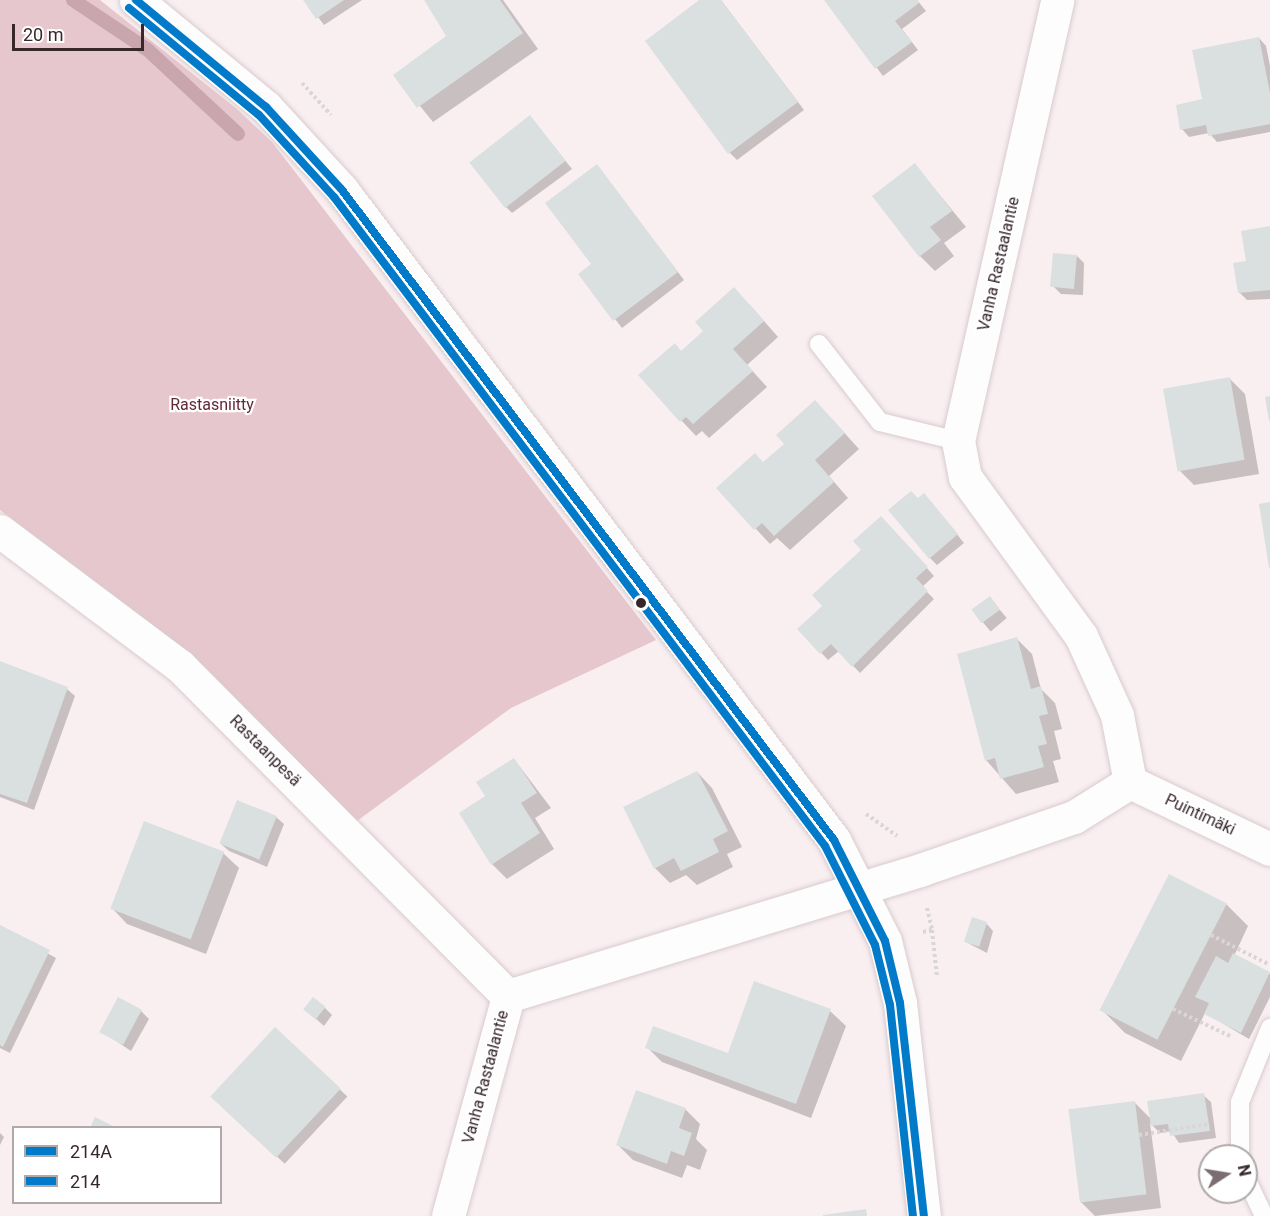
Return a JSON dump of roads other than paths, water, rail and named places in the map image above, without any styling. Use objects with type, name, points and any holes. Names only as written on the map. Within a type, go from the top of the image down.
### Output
[{"type":"street","points":[[136,0],[266,107],[342,190],[834,840],[861,888],[885,941],[900,1003],[924,1216]]},
{"type":"street","name":"Vanha Rastaalantie","points":[[448,1216],[508,996],[861,888],[1074,817],[1130,782],[1117,715],[1081,636],[965,477],[958,441],[1057,0]]},
{"type":"street","name":"Rastaanpesä","points":[[0,531],[180,666],[508,996]]},
{"type":"street","name":"Puintimäki","points":[[1130,782],[1270,849]]},
{"type":"lane","points":[[819,344],[880,422],[958,441]]},
{"type":"lane","points":[[1240,1144],[1240,1102],[1259,1050],[1270,1028]]},
{"type":"waterway","points":[[73,0],[148,50],[238,134]]},
{"type":"park label","name":"Rastasniitty","points":[[212,405]]}]
